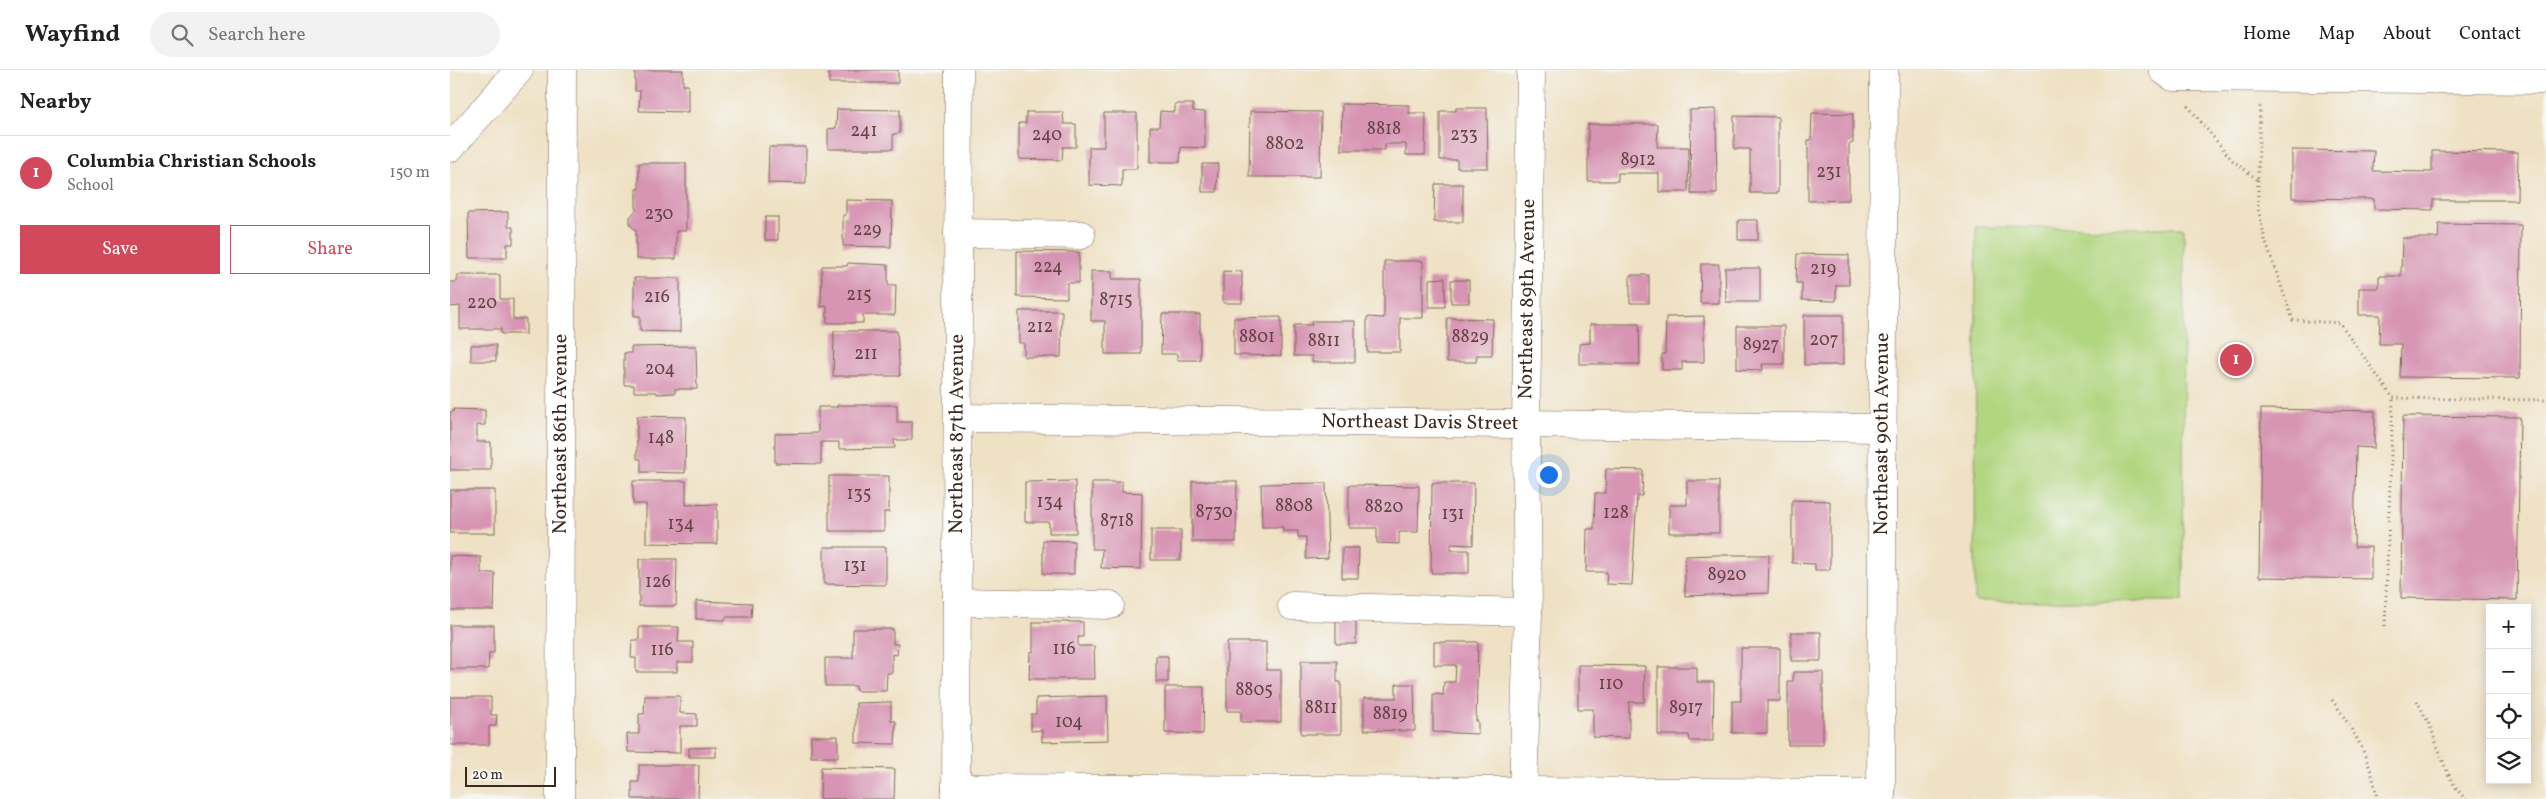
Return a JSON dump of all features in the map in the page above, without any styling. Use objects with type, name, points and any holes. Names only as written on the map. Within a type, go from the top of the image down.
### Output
[{"type":"street","points":[[450,148],[519,70]]},
{"type":"street","name":"Northeast 86th Avenue","points":[[560,799],[562,70]]},
{"type":"street","name":"Northeast 87th Avenue","points":[[956,794],[959,70]]},
{"type":"street","name":"Northeast 89th Avenue","points":[[1523,795],[1528,612],[1526,424],[1531,70]]},
{"type":"street","name":"Northeast 90th Avenue","points":[[1881,796],[1884,70]]},
{"type":"street","points":[[2168,73],[2546,80]]},
{"type":"street","points":[[958,233],[1081,235]]},
{"type":"street","name":"Northeast Davis Street","points":[[958,418],[1883,428]]},
{"type":"street","points":[[957,602],[1110,605]]},
{"type":"street","points":[[1292,606],[1528,612]]},
{"type":"street","points":[[956,794],[1881,796]]},
{"type":"path","points":[[2168,73],[2185,103],[2201,120],[2214,140],[2232,160],[2258,180]]},
{"type":"path","points":[[2245,75],[2258,180],[2258,208],[2265,240],[2293,320],[2340,323],[2393,398],[2385,626]]},
{"type":"path","points":[[2393,398],[2546,400]]},
{"type":"path","points":[[2332,700],[2357,734],[2369,764],[2377,799]]},
{"type":"path","points":[[2417,700],[2435,739],[2441,761],[2460,794],[2466,799]]},
{"type":"green space","points":[[1976,227],[2184,228],[2183,601],[1975,601]]},
{"type":"building","points":[[635,70],[683,70],[683,85],[688,85],[688,112],[639,111],[640,91],[635,91]]},
{"type":"building","points":[[829,70],[898,70],[898,83],[829,83]]},
{"type":"building","points":[[1175,104],[1193,104],[1193,111],[1205,112],[1205,148],[1181,147],[1180,162],[1150,162],[1150,127],[1159,127],[1160,111],[1175,112]]},
{"type":"building","points":[[1342,104],[1409,105],[1409,113],[1426,113],[1425,155],[1406,155],[1406,144],[1385,144],[1385,150],[1341,150]]},
{"type":"building","points":[[1456,108],[1487,108],[1488,168],[1457,168],[1457,160],[1440,160],[1440,111],[1456,111]]},
{"type":"building","points":[[837,109],[900,110],[900,133],[893,134],[893,149],[828,149],[828,129],[836,128]]},
{"type":"building","points":[[1716,109],[1717,194],[1691,194],[1690,110]]},
{"type":"building","points":[[1250,111],[1321,112],[1320,177],[1249,177]]},
{"type":"building","points":[[1026,112],[1063,112],[1064,124],[1076,124],[1076,147],[1063,147],[1062,160],[1019,159],[1019,123],[1026,123]]},
{"type":"building","points":[[1104,113],[1137,113],[1137,169],[1122,169],[1122,186],[1089,185],[1089,147],[1104,147]]},
{"type":"building","points":[[1812,113],[1853,114],[1853,143],[1849,144],[1849,200],[1808,201],[1808,140],[1811,140]]},
{"type":"building","points":[[1734,116],[1778,117],[1778,193],[1750,193],[1750,149],[1734,149]]},
{"type":"building","points":[[1588,124],[1658,124],[1657,147],[1689,147],[1688,192],[1659,192],[1659,173],[1618,173],[1618,181],[1588,181]]},
{"type":"building","points":[[769,147],[806,147],[806,184],[768,183]]},
{"type":"building","points":[[2292,150],[2374,151],[2373,171],[2432,172],[2432,151],[2518,152],[2517,200],[2433,200],[2433,210],[2374,209],[2374,199],[2292,198]]},
{"type":"building","points":[[639,163],[686,163],[686,231],[676,231],[676,259],[636,259],[636,230],[630,225],[630,217],[636,210],[636,189],[639,189]]},
{"type":"building","points":[[1202,164],[1218,164],[1217,192],[1202,192]]},
{"type":"building","points":[[1435,184],[1463,184],[1463,222],[1434,222]]},
{"type":"building","points":[[846,200],[892,201],[891,247],[843,246],[843,215],[846,215]]},
{"type":"building","points":[[508,212],[508,227],[513,227],[513,244],[507,244],[507,258],[469,258],[468,213]]},
{"type":"building","points":[[765,217],[778,217],[778,240],[765,240]]},
{"type":"building","points":[[1738,220],[1758,220],[1758,240],[1738,240]]},
{"type":"building","points":[[2439,224],[2521,225],[2520,378],[2400,377],[2401,344],[2379,344],[2380,315],[2359,315],[2359,288],[2379,288],[2379,276],[2401,276],[2402,238],[2438,238]]},
{"type":"building","points":[[1017,251],[1079,252],[1079,283],[1067,283],[1067,298],[1017,297]]},
{"type":"building","points":[[1797,254],[1849,255],[1849,285],[1836,285],[1836,301],[1802,300],[1802,283],[1796,283]]},
{"type":"building","points":[[1384,261],[1423,261],[1423,318],[1400,318],[1400,352],[1367,352],[1367,317],[1384,318]]},
{"type":"building","points":[[848,263],[888,265],[888,285],[896,285],[895,315],[863,315],[863,323],[827,323],[827,306],[821,307],[822,266],[847,266]]},
{"type":"building","points":[[1701,264],[1719,264],[1719,303],[1700,303]]},
{"type":"building","points":[[1725,268],[1760,268],[1760,302],[1726,302]]},
{"type":"building","points":[[1091,271],[1112,271],[1112,279],[1141,279],[1141,354],[1105,354],[1105,321],[1091,321]]},
{"type":"building","points":[[1223,271],[1242,272],[1242,303],[1223,303]]},
{"type":"building","points":[[457,275],[500,275],[500,299],[513,299],[513,319],[526,319],[526,334],[501,334],[501,329],[460,329],[460,306],[450,307],[450,282],[457,282]]},
{"type":"building","points":[[1630,275],[1649,275],[1649,303],[1630,303]]},
{"type":"building","points":[[634,278],[680,278],[680,332],[640,331],[640,316],[634,316]]},
{"type":"building","points":[[1445,278],[1445,307],[1429,307],[1429,279]]},
{"type":"building","points":[[1451,280],[1469,280],[1469,303],[1451,303]]},
{"type":"building","points":[[1019,311],[1062,311],[1061,357],[1024,357],[1024,343],[1019,343]]},
{"type":"building","points":[[1162,314],[1200,314],[1200,360],[1177,360],[1177,354],[1161,354]]},
{"type":"building","points":[[1804,315],[1843,315],[1843,365],[1804,365]]},
{"type":"building","points":[[1704,316],[1704,362],[1682,362],[1682,370],[1662,370],[1662,354],[1665,354],[1666,317]]},
{"type":"building","points":[[1281,317],[1281,356],[1234,355],[1234,318]]},
{"type":"building","points":[[1447,318],[1493,319],[1492,355],[1477,355],[1476,362],[1447,362]]},
{"type":"building","points":[[1311,321],[1355,321],[1355,362],[1312,362],[1312,356],[1294,356],[1294,325],[1312,325]]},
{"type":"building","points":[[1590,324],[1639,324],[1640,364],[1579,364],[1579,344],[1590,343]]},
{"type":"building","points":[[1737,326],[1784,326],[1784,364],[1762,364],[1763,370],[1737,369]]},
{"type":"building","points":[[834,331],[897,331],[900,376],[833,376]]},
{"type":"building","points":[[471,345],[496,345],[496,361],[471,361]]},
{"type":"building","points":[[696,346],[697,389],[675,389],[675,393],[657,394],[657,392],[634,392],[634,385],[624,385],[624,353],[631,353],[631,347]]},
{"type":"building","points":[[837,405],[897,405],[897,422],[912,422],[912,440],[894,440],[895,448],[839,449],[839,442],[821,442],[821,464],[775,463],[775,434],[818,433],[818,407],[838,407]]},
{"type":"building","points":[[453,409],[485,410],[485,425],[477,425],[477,442],[491,442],[491,470],[450,470],[450,412],[453,412]]},
{"type":"building","points":[[2261,409],[2375,411],[2374,448],[2356,447],[2354,547],[2371,547],[2371,579],[2259,577]]},
{"type":"building","points":[[637,416],[686,417],[685,473],[641,472],[641,459],[637,459]]},
{"type":"building","points":[[2403,416],[2520,417],[2517,600],[2401,598]]},
{"type":"building","points":[[1606,469],[1643,470],[1642,496],[1637,496],[1632,585],[1606,584],[1607,572],[1586,572],[1587,529],[1594,529],[1595,493],[1605,493]]},
{"type":"building","points":[[829,476],[889,476],[889,512],[884,512],[884,531],[829,531]]},
{"type":"building","points":[[633,481],[686,481],[686,505],[717,504],[717,544],[646,543],[646,504],[633,504]]},
{"type":"building","points":[[1075,481],[1076,533],[1049,533],[1049,522],[1025,522],[1025,482]]},
{"type":"building","points":[[1192,481],[1237,481],[1236,542],[1192,542]]},
{"type":"building","points":[[1687,481],[1719,481],[1719,533],[1669,533],[1669,505],[1687,505]]},
{"type":"building","points":[[1092,482],[1122,482],[1122,492],[1142,493],[1141,569],[1101,568],[1102,549],[1092,549]]},
{"type":"building","points":[[1326,483],[1328,558],[1306,559],[1306,537],[1298,537],[1298,531],[1282,531],[1283,527],[1262,527],[1261,484]]},
{"type":"building","points":[[1432,483],[1474,483],[1473,545],[1451,544],[1451,550],[1469,550],[1469,573],[1431,573]]},
{"type":"building","points":[[1349,485],[1419,486],[1418,532],[1399,532],[1399,544],[1377,543],[1377,528],[1349,528]]},
{"type":"building","points":[[450,490],[495,490],[495,533],[450,533]]},
{"type":"building","points":[[1792,500],[1830,501],[1830,570],[1815,570],[1815,564],[1792,563]]},
{"type":"building","points":[[1151,530],[1181,530],[1181,560],[1151,560]]},
{"type":"building","points":[[1043,540],[1074,541],[1074,574],[1043,574]]},
{"type":"building","points":[[824,547],[886,547],[886,585],[824,584]]},
{"type":"building","points":[[1342,548],[1359,548],[1358,578],[1342,578]]},
{"type":"building","points":[[1769,555],[1768,593],[1685,596],[1685,556]]},
{"type":"building","points":[[450,556],[481,557],[481,573],[495,573],[494,610],[450,610]]},
{"type":"building","points":[[639,559],[677,559],[676,606],[639,606]]},
{"type":"building","points":[[696,601],[752,603],[751,617],[726,617],[725,620],[696,619]]},
{"type":"building","points":[[1336,621],[1356,621],[1356,644],[1336,644]]},
{"type":"building","points":[[1033,622],[1083,622],[1083,637],[1078,637],[1078,646],[1094,646],[1095,679],[1029,679],[1030,652],[1033,652]]},
{"type":"building","points":[[450,625],[494,625],[494,653],[489,653],[488,669],[450,669]]},
{"type":"building","points":[[639,627],[679,627],[678,642],[693,642],[693,662],[677,662],[677,672],[636,672],[636,658],[631,658],[632,640],[639,640]]},
{"type":"building","points":[[853,629],[893,629],[893,644],[898,644],[897,655],[892,654],[892,673],[887,673],[886,691],[856,691],[856,686],[825,686],[825,658],[853,658]]},
{"type":"building","points":[[1791,632],[1821,632],[1821,661],[1791,661]]},
{"type":"building","points":[[1227,642],[1266,642],[1266,670],[1281,670],[1281,722],[1241,722],[1241,711],[1227,711]]},
{"type":"building","points":[[1434,642],[1478,642],[1476,721],[1478,721],[1478,734],[1433,732],[1433,694],[1443,695],[1444,682],[1455,682],[1456,665],[1434,665]]},
{"type":"building","points":[[1741,648],[1780,648],[1780,701],[1767,701],[1767,733],[1732,733],[1732,701],[1741,701]]},
{"type":"building","points":[[1156,656],[1168,656],[1168,682],[1156,682]]},
{"type":"building","points":[[1301,661],[1337,661],[1337,682],[1341,682],[1341,734],[1301,734]]},
{"type":"building","points":[[1578,665],[1645,666],[1644,702],[1629,702],[1629,738],[1593,737],[1593,709],[1578,709]]},
{"type":"building","points":[[1658,667],[1697,667],[1697,682],[1714,682],[1713,741],[1690,741],[1689,735],[1658,735]]},
{"type":"building","points":[[1793,672],[1823,672],[1823,745],[1788,745],[1788,681],[1793,681]]},
{"type":"building","points":[[1396,684],[1414,684],[1415,731],[1364,730],[1364,698],[1396,698]]},
{"type":"building","points":[[1165,687],[1204,687],[1203,734],[1165,733]]},
{"type":"building","points":[[645,696],[680,696],[680,713],[697,714],[697,726],[680,726],[680,753],[628,752],[627,734],[639,734],[639,714],[644,714]]},
{"type":"building","points":[[1107,696],[1108,740],[1042,742],[1042,730],[1031,731],[1031,714],[1036,714],[1036,698]]},
{"type":"building","points":[[450,697],[491,697],[491,715],[497,715],[496,726],[489,726],[489,745],[450,745]]},
{"type":"building","points":[[891,702],[891,721],[896,721],[895,744],[856,743],[856,703]]},
{"type":"building","points":[[811,736],[838,736],[838,757],[811,757]]},
{"type":"building","points":[[716,747],[716,757],[689,757],[689,748]]},
{"type":"building","points":[[639,765],[699,765],[698,799],[632,799],[632,782],[639,782]]},
{"type":"building","points":[[821,767],[895,769],[894,799],[820,799]]},
{"type":"place","name":"Columbia Christian Schools","points":[[2236,360]]}]
